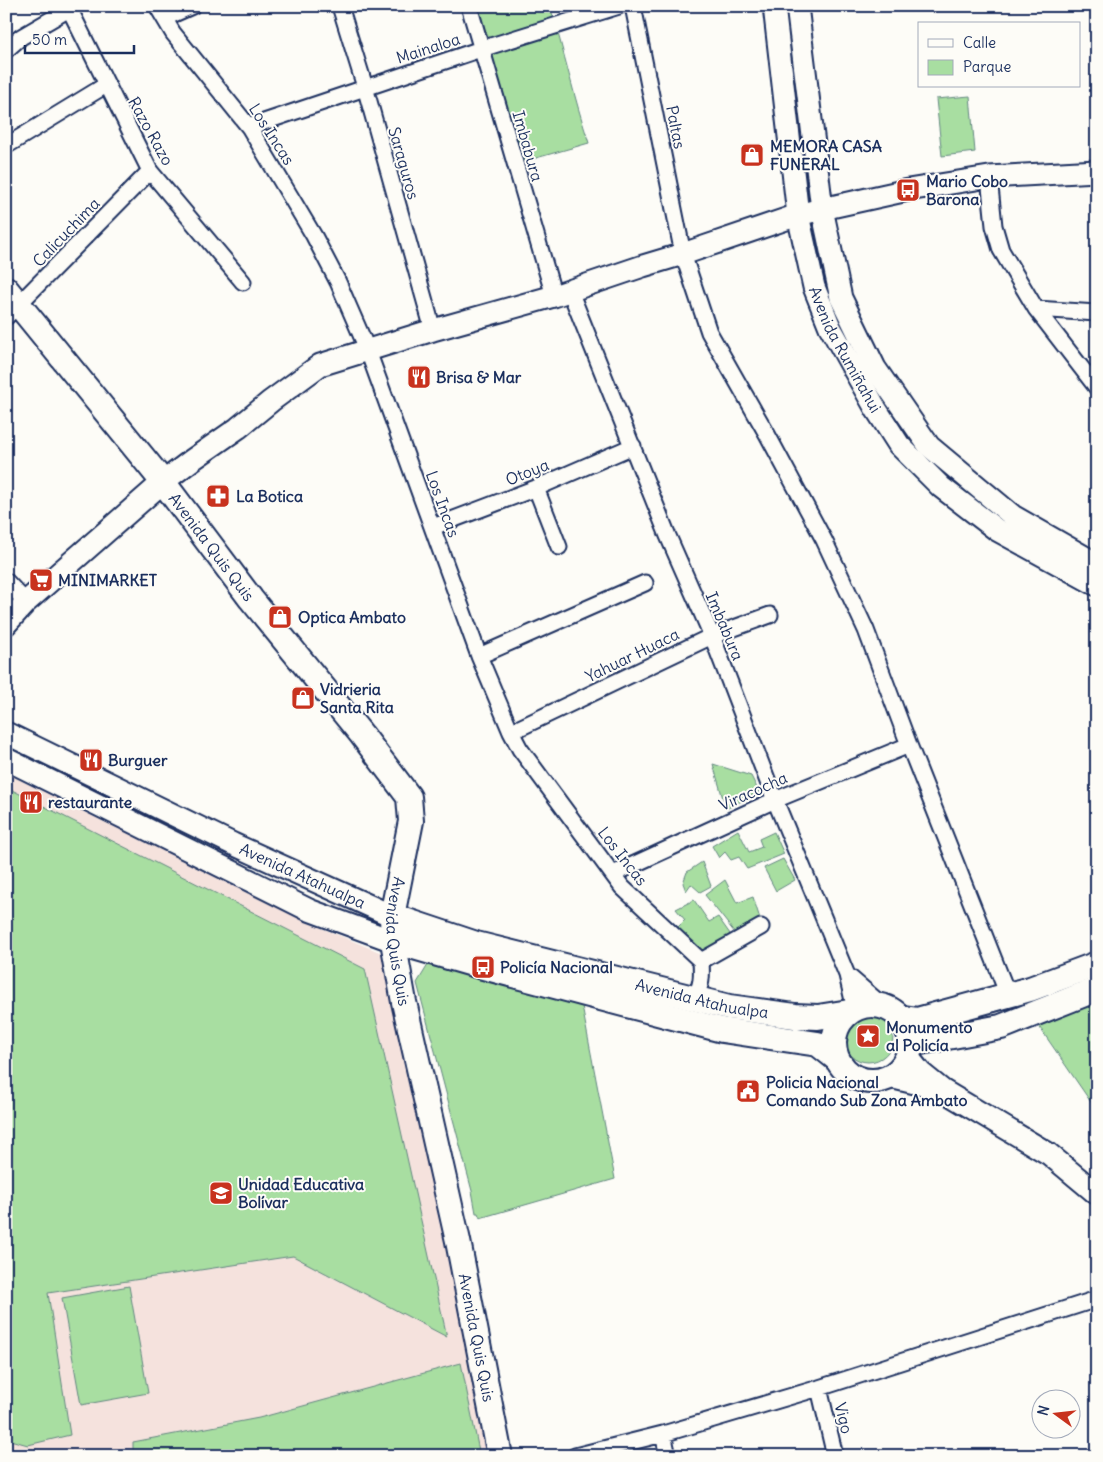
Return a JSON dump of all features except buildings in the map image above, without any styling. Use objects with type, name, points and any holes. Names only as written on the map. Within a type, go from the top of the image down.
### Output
[{"type":"main road","name":"Avenida Rumiñahui","points":[[774,6],[798,215],[814,288],[830,327],[876,409],[899,445],[941,487],[997,530],[1097,585]]},
{"type":"main road","name":"Avenida Rumiñahui","points":[[796,6],[822,209],[841,298],[875,368],[929,446],[1013,516],[1097,564]]},
{"type":"main road","points":[[6,624],[26,602],[163,482],[238,428],[320,365],[433,330],[562,294],[798,215],[822,209],[908,190],[989,176],[1097,171]]},
{"type":"main road","name":"Avenida Quis Quis","points":[[11,304],[163,482],[251,599],[362,735],[409,797],[411,821],[392,916],[393,941],[404,1002],[458,1241],[500,1456]]},
{"type":"main road","name":"Avenida Atahualpa","points":[[6,733],[233,844],[392,916],[476,944],[729,1007],[795,1016],[818,1017],[852,1010]]},
{"type":"main road","name":"Avenida Atahualpa","points":[[6,760],[309,910],[393,941]]},
{"type":"main road","points":[[393,941],[483,967],[722,1030],[818,1044],[827,1049],[844,1069],[854,1077],[866,1081],[878,1081],[890,1077],[900,1069],[909,1051],[1001,1027],[1097,989]]},
{"type":"main road","points":[[837,1059],[834,1046],[835,1034],[840,1022],[852,1010],[872,1004],[917,1020],[1030,989],[1097,964]]},
{"type":"main road","points":[[893,1012],[906,1026],[909,1051],[921,1072],[942,1090],[1049,1154],[1097,1194]]},
{"type":"main road","points":[[890,1077],[942,1090]]},
{"type":"street","points":[[161,12],[192,6]]},
{"type":"street","name":"Saraguros","points":[[340,6],[365,87],[433,330]]},
{"type":"street","name":"Imbabura","points":[[469,6],[481,49],[562,294],[633,446],[668,536],[712,636],[775,800],[847,975],[852,1010]]},
{"type":"street","name":"Mainaloa","points":[[249,127],[365,87],[618,6]]},
{"type":"street","name":"Paltas","points":[[633,6],[683,254],[698,304],[709,332],[824,540],[866,630],[909,745],[1008,995]]},
{"type":"street","points":[[6,50],[21,37],[69,8]]},
{"type":"street","name":"Razo Razo","points":[[69,8],[150,171],[244,282]]},
{"type":"street","name":"Los Incas","points":[[161,12],[173,33],[249,127],[330,264],[368,351],[479,656],[520,749],[622,887],[701,961]]},
{"type":"street","points":[[6,146],[106,85]]},
{"type":"street","name":"Calicuchima","points":[[11,304],[150,171]]},
{"type":"street","points":[[989,176],[994,226],[1001,250],[1036,309],[1097,388]]},
{"type":"street","points":[[1036,309],[1097,313]]},
{"type":"street","name":"Otoya","points":[[433,527],[536,488],[633,446]]},
{"type":"street","points":[[536,488],[559,547]]},
{"type":"street","points":[[6,581],[26,602]]},
{"type":"street","points":[[479,656],[645,583]]},
{"type":"street","name":"Yahuar Huaca","points":[[511,732],[712,636],[770,615]]},
{"type":"street","name":"Viracocha","points":[[613,874],[775,800],[909,745]]},
{"type":"street","points":[[694,998],[700,990],[702,980],[701,961],[761,927]]},
{"type":"street","name":"Imbabura","points":[[847,975],[893,1012]]},
{"type":"street","points":[[575,1456],[663,1434],[819,1388],[1097,1299]]},
{"type":"street","name":"Vigo","points":[[819,1388],[835,1456]]},
{"type":"street","points":[[663,1434],[668,1456]]},
{"type":"shaded area","name":"Unidad Educativa Bolívar","points":[[6,773],[304,921],[382,953],[493,1456],[6,1456]]},
{"type":"green space","points":[[478,6],[550,6],[589,143],[522,162]]},
{"type":"green space","points":[[970,96],[975,152],[942,156],[936,99]]},
{"type":"green space","points":[[713,764],[751,776],[759,792],[726,809]]},
{"type":"green space","name":"Unidad Educativa Bolívar","points":[[6,787],[365,969],[447,1337],[293,1256],[48,1293],[70,1435],[28,1445],[10,1440],[6,1381]]},
{"type":"green space","points":[[738,830],[749,852],[762,847],[759,839],[774,832],[784,854],[747,869],[739,857],[731,860],[725,852],[719,858],[712,846]]},
{"type":"green space","points":[[783,859],[795,880],[776,891],[764,868]]},
{"type":"green space","points":[[702,862],[711,886],[700,892],[691,884],[686,891],[683,883],[687,872]]},
{"type":"green space","points":[[725,880],[737,903],[753,897],[761,922],[739,938],[705,895]]},
{"type":"green space","points":[[694,900],[709,922],[718,917],[735,941],[707,960],[673,932],[685,920],[676,909]]},
{"type":"green space","points":[[428,965],[582,1006],[615,1179],[480,1218],[478,1213],[476,1213],[472,1191],[417,983]]},
{"type":"green space","points":[[1097,1000],[1097,1111],[1038,1025],[1051,1021],[1050,1018]]},
{"type":"green space","points":[[868,1012],[878,1014],[886,1019],[891,1027],[893,1037],[891,1047],[886,1055],[878,1060],[868,1062],[858,1060],[850,1055],[845,1047],[843,1037],[845,1027],[850,1019],[858,1014]]},
{"type":"green space","points":[[129,1286],[148,1393],[81,1405],[62,1298]]},
{"type":"green space","points":[[461,1363],[480,1456],[133,1456],[133,1442],[259,1418]]},
{"type":"place","name":"MEMORA CASA FUNERAL","points":[[752,155]]},
{"type":"place","name":"Mario Cobo Barona","points":[[908,190]]},
{"type":"place","name":"Brisa & Mar","points":[[419,377]]},
{"type":"place","name":"La Botica","points":[[218,496]]},
{"type":"place","name":"MINIMARKET","points":[[41,580]]},
{"type":"place","name":"Optica Ambato","points":[[280,617]]},
{"type":"place","name":"Vidrieria Santa Rita","points":[[303,698]]},
{"type":"place","name":"Burguer","points":[[91,760]]},
{"type":"place","name":"restaurante","points":[[31,802]]},
{"type":"place","name":"Policía Nacional","points":[[483,967]]},
{"type":"place","name":"Monumento al Policía","points":[[868,1036]]},
{"type":"place","name":"Policia Nacional Comando Sub Zona Ambato","points":[[748,1091]]},
{"type":"place","name":"Unidad Educativa Bolívar","points":[[221,1193]]}]
